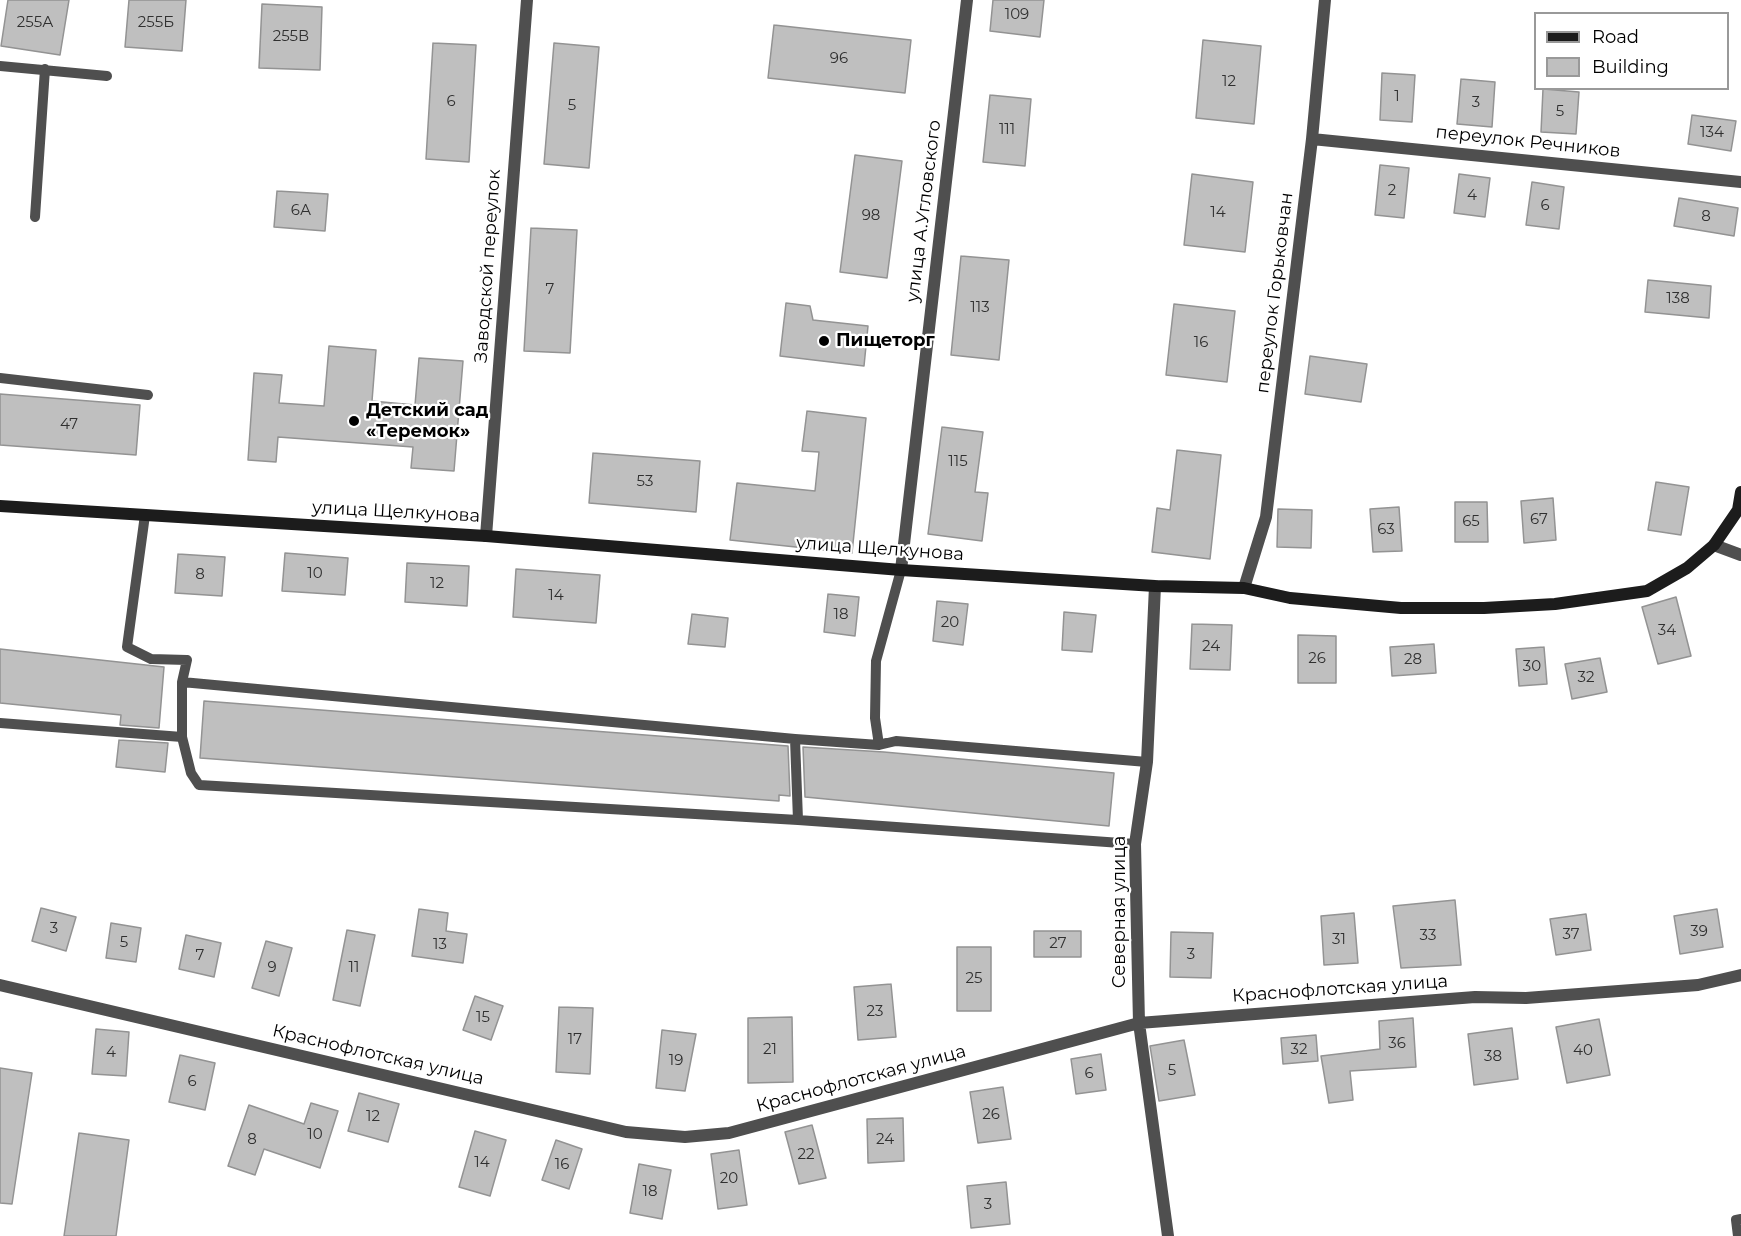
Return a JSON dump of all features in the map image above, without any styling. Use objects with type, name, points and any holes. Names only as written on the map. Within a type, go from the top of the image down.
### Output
[{"type":"main road","name":"улица Щелкунова","points":[[0,506],[486,536],[901,570],[1155,586],[1244,588],[1290,598],[1401,608],[1484,608],[1555,604],[1647,591],[1687,568],[1714,545],[1738,510],[1741,492]]},
{"type":"street","name":"Заводской переулок","points":[[486,536],[527,0]]},
{"type":"street","name":"улица А.Угловского","points":[[901,570],[967,0]]},
{"type":"street","name":"переулок Горьковчан","points":[[1244,588],[1266,517],[1312,139],[1325,0]]},
{"type":"street","name":"переулок Речников","points":[[1312,139],[1741,182]]},
{"type":"street","points":[[1714,545],[1741,555]]},
{"type":"street","name":"Северная улица","points":[[1155,586],[1147,762],[1136,844],[1139,1023],[1168,1236]]},
{"type":"street","name":"Краснофлотская улица","points":[[0,985],[626,1132],[686,1137],[729,1133],[1139,1023],[1475,997],[1526,999],[1698,984],[1741,975]]},
{"type":"lane","points":[[0,66],[107,76]]},
{"type":"lane","points":[[35,217],[45,69]]},
{"type":"lane","points":[[0,378],[148,395]]},
{"type":"lane","points":[[145,515],[128,647],[151,659],[187,660],[182,682],[182,737],[191,773],[199,785],[798,820],[1136,844]]},
{"type":"lane","points":[[879,745],[875,718],[876,661],[901,570]]},
{"type":"lane","points":[[182,682],[795,739],[879,745],[896,741],[1147,762]]},
{"type":"lane","points":[[0,723],[182,737]]},
{"type":"lane","points":[[795,739],[798,820]]},
{"type":"lane","points":[[1738,1236],[1736,1220],[1741,1219]]},
{"type":"building","points":[[8,0],[69,0],[60,55],[1,46]]},
{"type":"building","points":[[129,0],[186,0],[182,51],[125,47]]},
{"type":"building","points":[[993,0],[1044,0],[1040,37],[990,31]]},
{"type":"building","points":[[262,4],[322,7],[320,70],[259,68]]},
{"type":"building","points":[[774,25],[911,40],[905,93],[768,78]]},
{"type":"building","points":[[1203,40],[1261,46],[1254,124],[1196,118]]},
{"type":"building","points":[[433,43],[476,45],[469,162],[426,159]]},
{"type":"building","points":[[554,43],[599,47],[589,168],[544,164]]},
{"type":"building","points":[[1382,73],[1415,75],[1412,122],[1380,120]]},
{"type":"building","points":[[1461,79],[1495,82],[1492,127],[1457,124]]},
{"type":"building","points":[[1543,90],[1579,92],[1576,134],[1541,132]]},
{"type":"building","points":[[990,95],[1031,99],[1025,166],[983,162]]},
{"type":"building","points":[[1692,115],[1736,121],[1731,151],[1688,144]]},
{"type":"building","points":[[855,155],[902,161],[887,278],[840,272]]},
{"type":"building","points":[[1380,165],[1409,168],[1404,218],[1375,215]]},
{"type":"building","points":[[1192,174],[1253,182],[1245,252],[1184,245]]},
{"type":"building","points":[[1459,174],[1490,178],[1485,217],[1454,213]]},
{"type":"building","points":[[1532,182],[1564,187],[1559,229],[1526,225]]},
{"type":"building","points":[[277,191],[328,194],[325,231],[274,227]]},
{"type":"building","points":[[1679,198],[1738,208],[1734,236],[1674,226]]},
{"type":"building","points":[[531,228],[577,230],[570,353],[524,351]]},
{"type":"building","points":[[961,256],[1009,260],[999,360],[951,355]]},
{"type":"building","points":[[1648,280],[1711,286],[1709,318],[1645,312]]},
{"type":"building","name":"Пищеторг","points":[[786,303],[810,306],[813,320],[868,326],[864,366],[780,356]]},
{"type":"building","points":[[1174,304],[1235,311],[1227,382],[1166,375]]},
{"type":"building","name":"Детский сад «Теремок»","points":[[329,346],[376,350],[372,401],[415,405],[419,358],[463,361],[454,471],[411,468],[413,447],[278,437],[276,462],[248,460],[254,373],[282,375],[279,403],[324,406]]},
{"type":"building","points":[[1310,356],[1367,364],[1361,402],[1305,394]]},
{"type":"building","points":[[0,394],[140,405],[136,455],[0,445]]},
{"type":"building","points":[[807,411],[866,418],[852,553],[730,540],[737,483],[815,491],[819,452],[802,451]]},
{"type":"building","points":[[942,427],[983,432],[975,492],[988,493],[982,541],[928,534]]},
{"type":"building","points":[[1177,450],[1221,455],[1210,559],[1152,552],[1157,508],[1170,510]]},
{"type":"building","points":[[593,453],[700,461],[696,512],[589,503]]},
{"type":"building","points":[[1656,482],[1689,487],[1681,535],[1648,530]]},
{"type":"building","points":[[1553,498],[1556,540],[1524,543],[1521,501]]},
{"type":"building","points":[[1455,502],[1487,502],[1488,542],[1455,542]]},
{"type":"building","points":[[1399,507],[1402,551],[1373,552],[1370,509]]},
{"type":"building","points":[[1278,509],[1312,510],[1311,548],[1277,547]]},
{"type":"building","points":[[285,553],[348,558],[345,595],[282,591]]},
{"type":"building","points":[[178,554],[225,557],[222,596],[175,593]]},
{"type":"building","points":[[407,563],[469,566],[467,606],[405,602]]},
{"type":"building","points":[[516,569],[600,575],[596,623],[513,617]]},
{"type":"building","points":[[828,594],[859,597],[855,636],[824,632]]},
{"type":"building","points":[[1676,597],[1691,656],[1658,664],[1642,607]]},
{"type":"building","points":[[937,601],[968,604],[963,645],[933,641]]},
{"type":"building","points":[[1064,612],[1096,615],[1092,652],[1062,650]]},
{"type":"building","points":[[692,614],[728,618],[725,647],[688,644]]},
{"type":"building","points":[[1192,624],[1232,625],[1230,670],[1190,669]]},
{"type":"building","points":[[1298,635],[1336,636],[1336,683],[1298,683]]},
{"type":"building","points":[[1434,644],[1436,673],[1392,676],[1390,647]]},
{"type":"building","points":[[1544,647],[1547,684],[1519,686],[1516,649]]},
{"type":"building","points":[[0,649],[164,667],[159,728],[120,725],[121,715],[0,703]]},
{"type":"building","points":[[1600,658],[1607,692],[1572,699],[1565,664]]},
{"type":"building","points":[[204,701],[788,746],[790,796],[779,795],[779,801],[200,758]]},
{"type":"building","points":[[119,740],[168,743],[165,772],[116,767]]},
{"type":"building","points":[[803,747],[1114,773],[1109,826],[805,797]]},
{"type":"building","points":[[1455,900],[1461,965],[1401,968],[1393,906]]},
{"type":"building","points":[[41,908],[76,917],[66,951],[32,941]]},
{"type":"building","points":[[419,909],[448,913],[446,931],[467,934],[463,963],[412,956]]},
{"type":"building","points":[[1717,909],[1723,947],[1680,954],[1674,916]]},
{"type":"building","points":[[1354,913],[1358,963],[1324,965],[1321,916]]},
{"type":"building","points":[[1586,914],[1591,950],[1556,955],[1550,919]]},
{"type":"building","points":[[111,923],[141,928],[136,962],[106,958]]},
{"type":"building","points":[[347,930],[375,935],[360,1006],[333,1000]]},
{"type":"building","points":[[1034,931],[1081,931],[1081,957],[1034,957]]},
{"type":"building","points":[[1171,932],[1213,933],[1211,978],[1170,977]]},
{"type":"building","points":[[186,935],[221,943],[214,977],[179,969]]},
{"type":"building","points":[[266,941],[292,948],[279,996],[252,988]]},
{"type":"building","points":[[957,947],[991,947],[991,1011],[957,1011]]},
{"type":"building","points":[[891,984],[896,1037],[858,1040],[854,987]]},
{"type":"building","points":[[475,996],[503,1006],[491,1040],[463,1030]]},
{"type":"building","points":[[559,1007],[593,1008],[590,1074],[556,1072]]},
{"type":"building","points":[[792,1017],[793,1082],[748,1083],[748,1018]]},
{"type":"building","points":[[1413,1018],[1416,1067],[1350,1071],[1353,1100],[1329,1103],[1321,1056],[1380,1049],[1379,1021]]},
{"type":"building","points":[[1599,1019],[1610,1075],[1567,1083],[1556,1027]]},
{"type":"building","points":[[1512,1028],[1518,1079],[1474,1085],[1468,1034]]},
{"type":"building","points":[[96,1029],[129,1032],[126,1076],[92,1074]]},
{"type":"building","points":[[662,1030],[696,1034],[685,1091],[656,1088]]},
{"type":"building","points":[[1316,1035],[1318,1061],[1283,1064],[1281,1038]]},
{"type":"building","points":[[1184,1040],[1195,1095],[1159,1101],[1150,1046]]},
{"type":"building","points":[[1101,1054],[1106,1090],[1076,1094],[1071,1059]]},
{"type":"building","points":[[180,1055],[215,1063],[205,1110],[169,1102]]},
{"type":"building","points":[[0,1068],[32,1073],[12,1204],[0,1203]]},
{"type":"building","points":[[1003,1087],[1011,1139],[978,1143],[970,1092]]},
{"type":"building","points":[[359,1093],[399,1104],[388,1142],[348,1131]]},
{"type":"building","points":[[311,1103],[338,1111],[320,1168],[264,1149],[255,1175],[228,1166],[249,1105],[304,1124]]},
{"type":"building","points":[[903,1118],[904,1161],[868,1163],[867,1119]]},
{"type":"building","points":[[812,1125],[826,1178],[799,1184],[785,1132]]},
{"type":"building","points":[[475,1131],[506,1140],[490,1196],[459,1187]]},
{"type":"building","points":[[79,1133],[129,1140],[116,1236],[64,1236]]},
{"type":"building","points":[[556,1140],[582,1149],[569,1189],[542,1180]]},
{"type":"building","points":[[739,1150],[747,1205],[718,1209],[711,1154]]},
{"type":"building","points":[[639,1164],[671,1170],[662,1219],[630,1213]]},
{"type":"building","points":[[1006,1182],[1010,1224],[971,1228],[967,1186]]},
{"type":"place","name":"Пищеторг","points":[[824,341]]},
{"type":"place","name":"Детский сад «Теремок»","points":[[354,421]]}]
